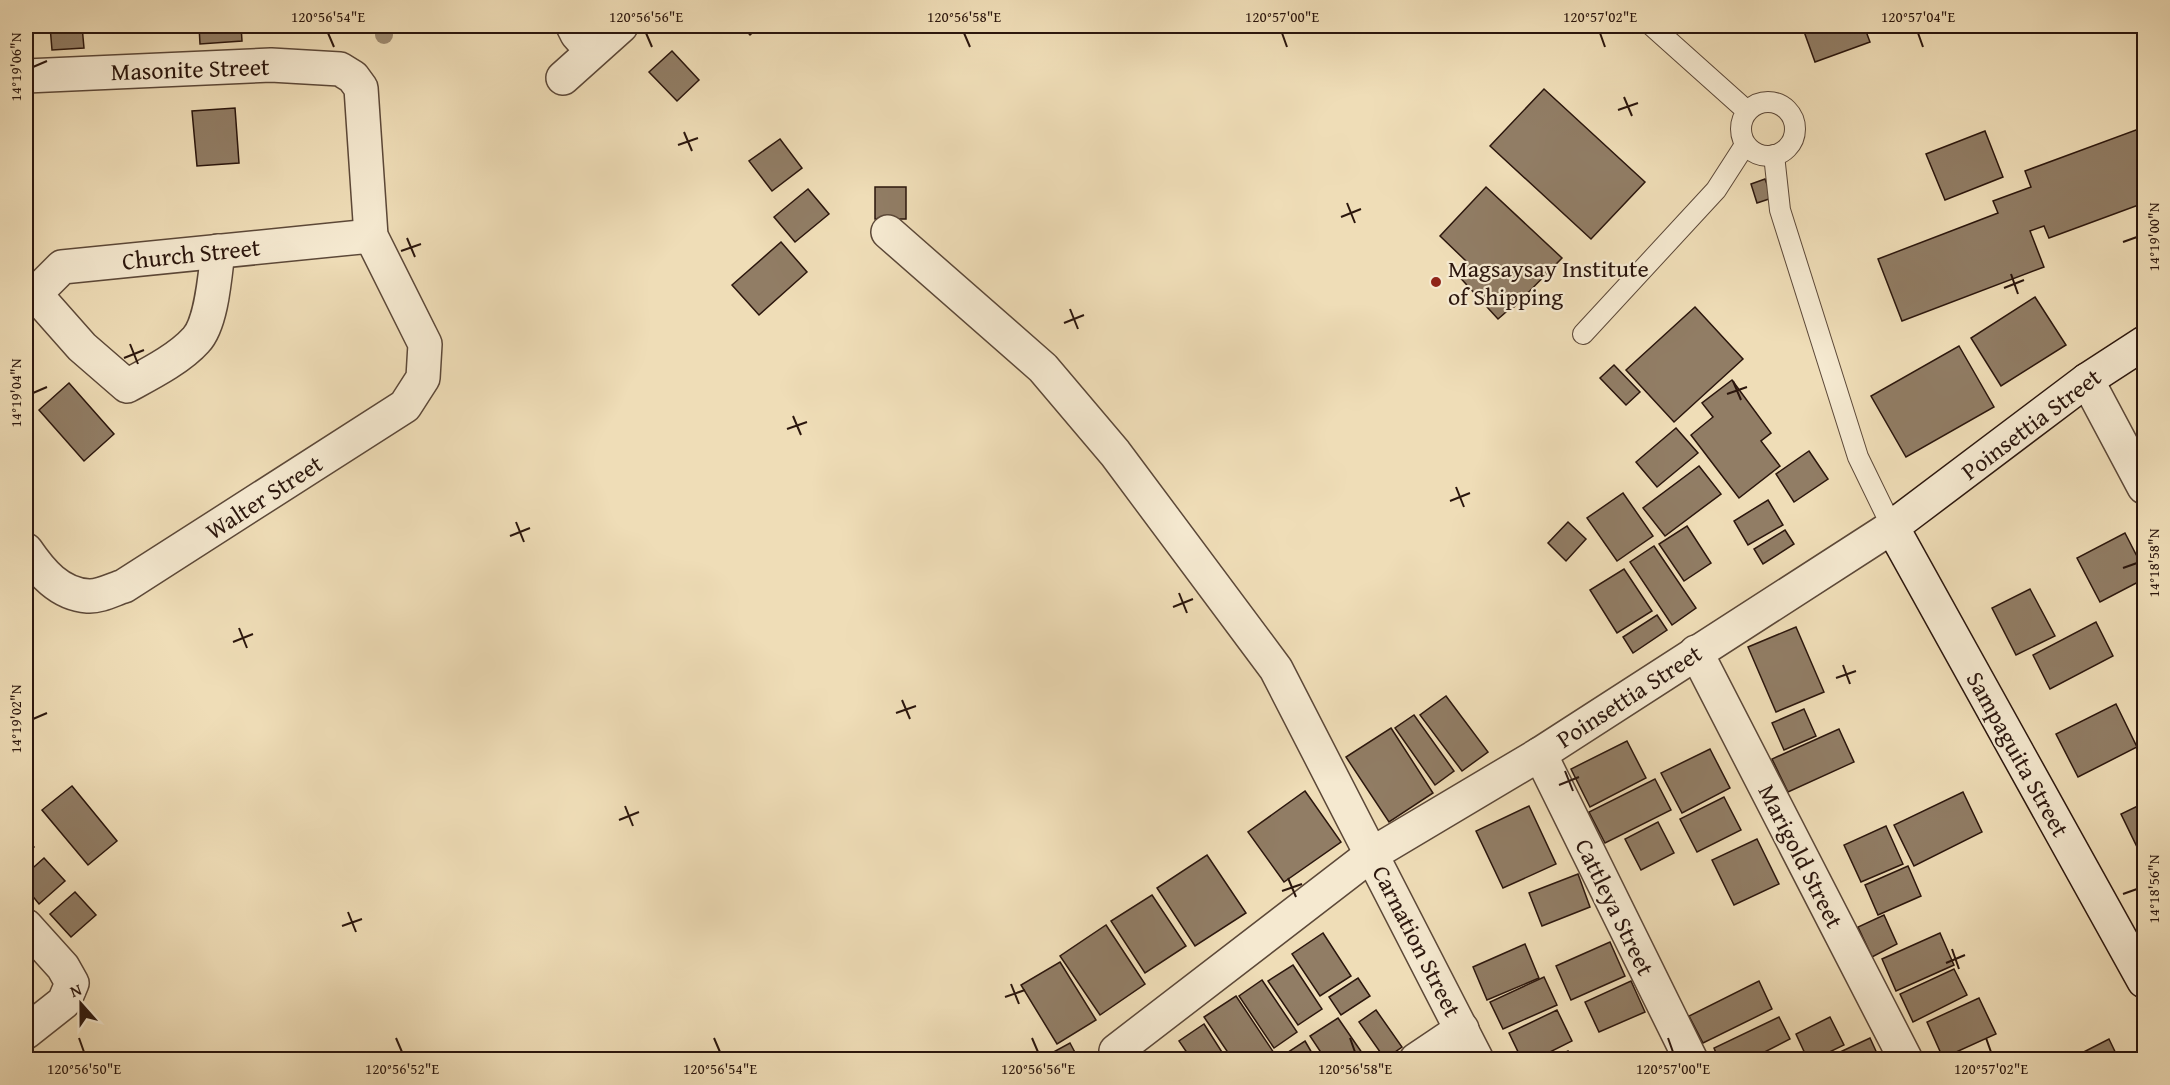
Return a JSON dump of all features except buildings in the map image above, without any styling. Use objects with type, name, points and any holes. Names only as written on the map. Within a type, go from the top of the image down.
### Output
[{"type":"street","points":[[573,26],[592,51]]},
{"type":"street","points":[[563,78],[621,26]]},
{"type":"street","name":"Masonite Street","points":[[26,76],[271,65],[340,69],[353,77],[362,88],[371,236]]},
{"type":"street","name":"Carnation Street","points":[[888,232],[1043,368],[1115,453],[1276,669],[1478,1059]]},
{"type":"street","name":"Church Street","points":[[31,299],[62,267],[371,236]]},
{"type":"street","name":"Walter Street","points":[[26,550],[50,580],[69,591],[90,596],[124,586],[405,406],[423,378],[425,344],[371,236]]},
{"type":"street","points":[[31,299],[127,386],[159,369],[198,339],[212,305],[218,251]]},
{"type":"street","name":"Poinsettia Street","points":[[1116,1051],[1372,854],[1540,754],[1892,527],[2087,380],[2145,343]]},
{"type":"street","points":[[2087,380],[2145,487]]},
{"type":"street","name":"Sampaguita Street","points":[[1892,527],[2145,981]]},
{"type":"street","name":"Marigold Street","points":[[1696,652],[1906,1059]]},
{"type":"street","name":"Cattleya Street","points":[[1540,754],[1691,1059]]},
{"type":"street","points":[[26,926],[63,967],[72,983],[64,1002],[26,1032]]},
{"type":"street","points":[[1416,1059],[1462,1029]]},
{"type":"lane","points":[[1652,26],[1747,111]]},
{"type":"lane","points":[[1765,102],[1776,102],[1784,107],[1795,124],[1795,135],[1784,151],[1774,156],[1763,156],[1753,152],[1745,145],[1740,128],[1742,118],[1747,111],[1765,102]]},
{"type":"lane","points":[[1583,334],[1716,190],[1745,145]]},
{"type":"lane","points":[[1774,156],[1780,210],[1854,446],[1892,527]]},
{"type":"place","name":"Magsaysay Institute of Shipping","points":[[1436,282]]}]
